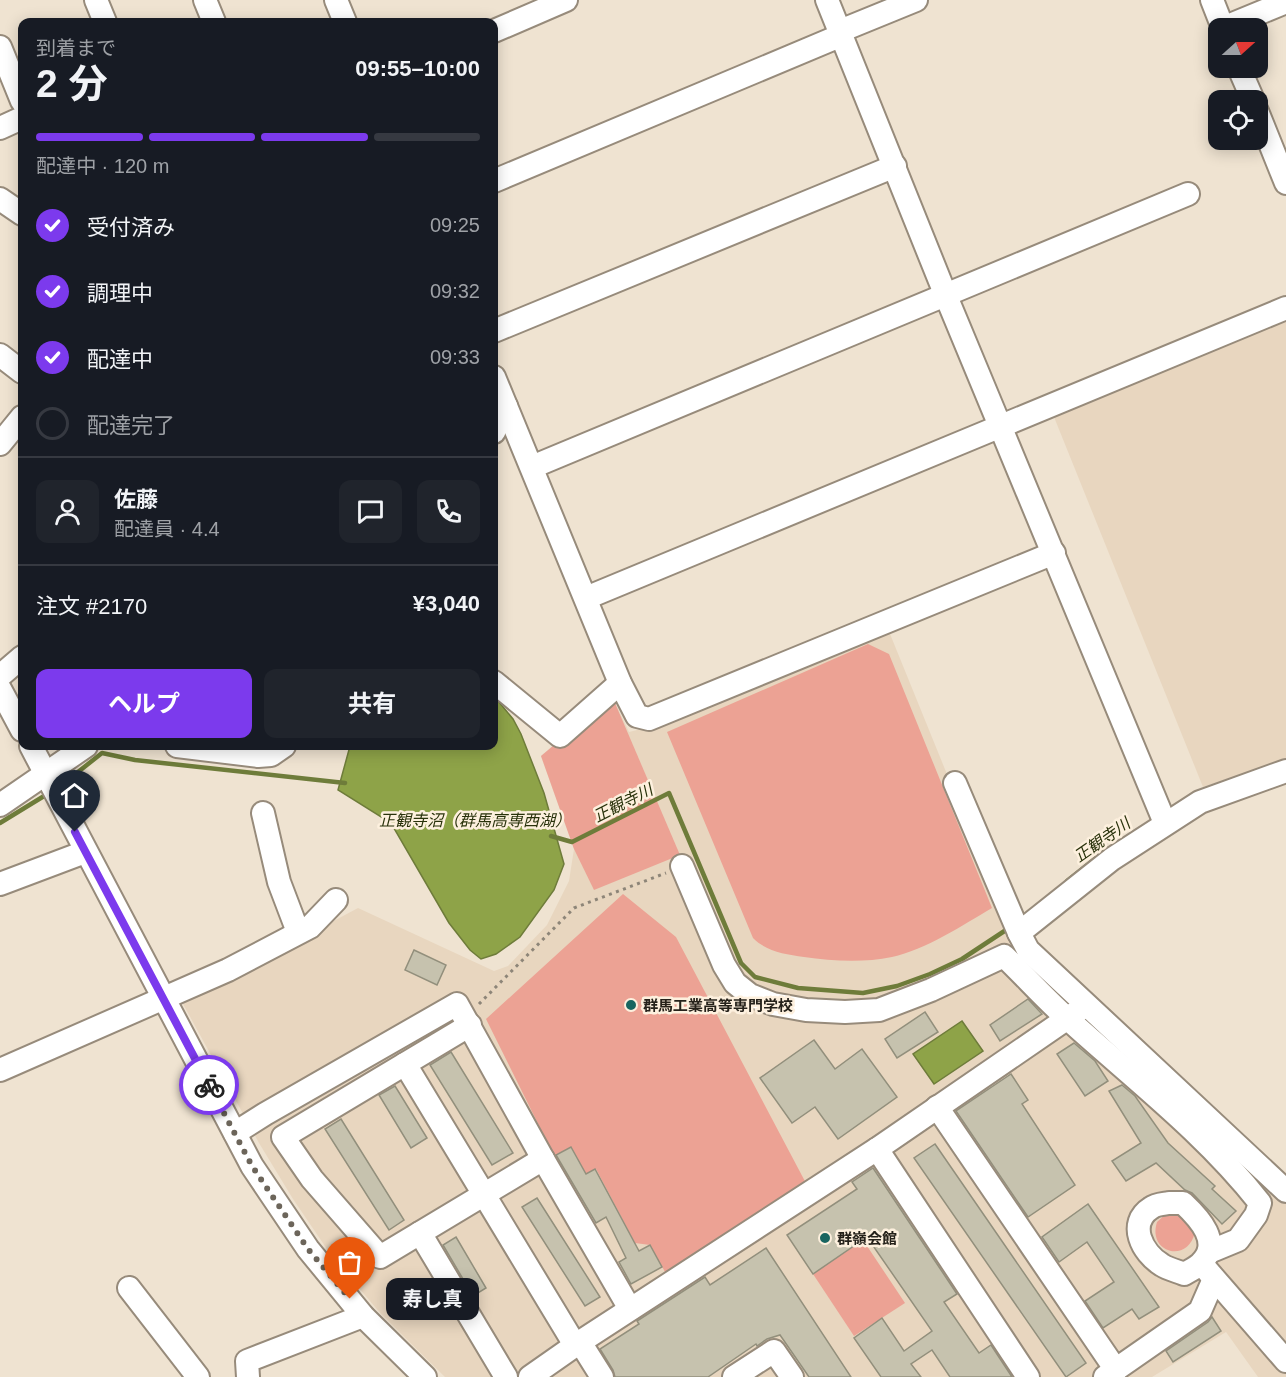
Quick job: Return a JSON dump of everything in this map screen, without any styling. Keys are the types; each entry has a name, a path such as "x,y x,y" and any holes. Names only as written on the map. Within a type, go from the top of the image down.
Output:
{"street":[{"path":"96,0 103,18"},
{"path":"205,0 212,18"},
{"path":"336,0 343,18"},
{"path":"498,29 566,0"},
{"path":"827,0 946,296 1165,823"},
{"path":"498,179 916,0"},
{"path":"1212,0 1219,18"},
{"path":"1247,18 1286,2"},
{"path":"0,47 18,91"},
{"path":"0,128 18,120"},
{"path":"1268,132 1281,157 1286,183"},
{"path":"498,329 895,166"},
{"path":"532,467 1188,194"},
{"path":"0,199 18,211"},
{"path":"586,598 1286,308"},
{"path":"0,355 18,369"},
{"path":"498,387 620,682 637,716 649,719 1054,553"},
{"path":"498,423 506,406"},
{"path":"0,444 18,422"},
{"path":"0,676 18,660"},
{"path":"498,685 560,736 620,682"},
{"path":"0,689 18,723"},
{"path":"33,750 252,1166 308,1249 363,1316 425,1377"},
{"path":"0,805 80,750"},
{"path":"209,750 258,756 271,755 278,750"},
{"path":"1019,933 1112,859 1165,823 1200,802 1286,771"},
{"path":"955,783 1028,950 1286,1191"},
{"path":"263,813 279,882 298,932"},
{"path":"0,884 85,852"},
{"path":"682,867 724,965 735,983 750,995 773,1004 806,1010 845,1012 879,1010 931,990 1004,956 1067,1019 1158,1096 1238,1175 1260,1203 1256,1215 1238,1240 1208,1265 1200,1311 1110,1373 937,1107"},
{"path":"0,1070 228,970 310,927 336,900"},
{"path":"235,1133 457,1004 630,1309"},
{"path":"530,1377 577,1343 877,1149 1087,1005"},
{"path":"467,1021 405,1065 283,1137 312,1179 380,1257 543,1159"},
{"path":"405,1065 483,1196 577,1343 602,1377"},
{"path":"877,1149 1028,1377"},
{"path":"420,1233 506,1377"},
{"path":"1208,1265 1286,1361"},
{"path":"129,1288 198,1377"},
{"path":"248,1377 247,1361 363,1316"},
{"path":"734,1377 774,1351 792,1377"}],"path":[{"path":"467,1021 574,908 682,867"}],"shaded area":[{"path":"1286,318 1286,759 1203,787 1052,412"},
{"name":"群馬工業高等専門学校","path":"888,629 1007,922 1286,1200 1286,1377 1258,1377 1226,1332 1152,1377 445,1377 381,1314 331,1255 259,1143 182,1002 358,908 494,971 508,966 547,925 569,881 574,849 541,756 612,696 629,732 649,727"},
{"path":"868,644 889,654 992,908 930,943 892,957 859,961 804,957 777,952 753,938 667,732"},
{"path":"612,696 680,855 594,890 574,849 541,756"},
{"path":"623,894 676,937 808,1187 669,1279 650,1245 635,1243 596,1169 586,1174 571,1147 554,1156 486,1019"},
{"path":"1180,1212 1195,1232 1191,1242 1185,1248 1170,1251 1158,1241 1155,1233 1157,1222 1167,1213"},
{"path":"863,1240 905,1303 854,1336 813,1274"}],"water":[{"name":"正観寺沼（群馬高専西湖）","path":"498,701 513,719 521,734 544,793 564,864 554,890 520,937 496,954 481,959 470,950 449,923 391,823 338,790 349,750 498,750"},
{"path":"962,1021 983,1051 934,1084 913,1054"}],"building":[{"path":"414,950 446,965 437,985 405,970"},
{"path":"1028,999 1042,1014 1000,1041 990,1025"},
{"path":"925,1012 938,1032 897,1058 885,1039"},
{"path":"814,1040 835,1069 862,1049 897,1097 838,1139 815,1107 792,1123 760,1078"},
{"path":"1074,1043 1095,1061 1108,1081 1085,1096 1057,1054"},
{"path":"451,1052 513,1153 492,1165 430,1065"},
{"path":"1011,1074 1028,1100 1022,1104 1075,1185 1028,1217 956,1111"},
{"path":"1122,1085 1135,1096 1168,1143 1215,1186 1212,1189 1236,1211 1222,1224 1192,1193 1185,1190 1156,1163 1126,1181 1112,1161 1141,1143 1109,1091"},
{"path":"395,1086 427,1138 411,1148 379,1095"},
{"path":"341,1119 404,1220 389,1230 325,1129"},
{"path":"935,1144 1086,1363 1066,1377 914,1158"},
{"path":"571,1147 586,1174 595,1169 639,1251 650,1245 662,1267 631,1284 619,1262 626,1258 606,1217 596,1223 556,1155"},
{"path":"873,1168 957,1294 944,1302 979,1353 991,1345 1012,1377 950,1377 932,1350 911,1364 921,1377 881,1377 854,1338 882,1318 904,1351 932,1331 867,1237 813,1274 787,1235 857,1189 852,1182"},
{"path":"537,1198 600,1297 585,1306 522,1207"},
{"path":"1088,1204 1159,1307 1139,1319 1132,1309 1103,1328 1085,1301 1114,1282 1087,1242 1059,1262 1042,1237"},
{"path":"456,1237 486,1288 473,1296 443,1245"},
{"path":"766,1248 851,1377 809,1377 780,1335 767,1339 757,1346 756,1344 708,1377 615,1377 600,1349 639,1324 637,1321 705,1277 710,1285"},
{"path":"1212,1317 1221,1331 1173,1362 1166,1351"}],"waterway":[{"name":"正観寺川","path":"59,787 102,753 135,760 345,783"},
{"name":"正観寺川","path":"0,823 49,793"},
{"name":"正観寺川","path":"551,836 572,842 669,793 741,963 755,977 798,988 863,993 897,986 962,959 1009,928"},
{"name":"正観寺川","path":"1067,881 1105,851"}],"way so far":[{"path":"209,1085 252,1166 308,1249 350,1299"}],"place":[{"name":"群馬工業高等専門学校","path":"631,1005"},
{"name":"群嶺会館","path":"825,1238"},
{"name":"寿し真","path":"350,1299"}],"route":[{"path":"75,832 209,1085"}]}
